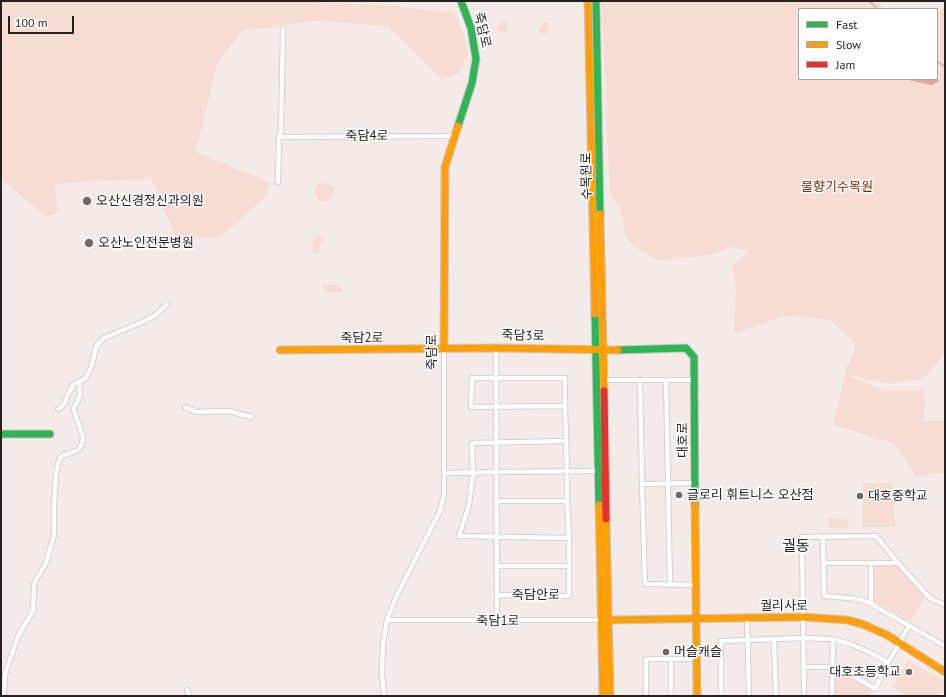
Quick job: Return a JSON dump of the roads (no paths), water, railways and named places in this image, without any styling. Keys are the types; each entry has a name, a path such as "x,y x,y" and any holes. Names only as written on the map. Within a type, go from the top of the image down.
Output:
{"street":[{"name":"죽담로","path":"384,696 382,675 383,644 387,620 397,595 440,511 444,494 445,167 472,83 476,59 471,28 461,1"},
{"name":"수목원로","path":"588,1 599,350"},
{"name":"수목원로","path":"596,1 599,350"},
{"path":"278,182 279,137 282,132 283,29"},
{"name":"죽담4로","path":"279,137 455,136"},
{"path":"58,409 64,405 74,384 85,379 92,365 96,347 104,338 147,320 157,314 167,304"},
{"name":"죽담3로","path":"444,349 496,348 599,350"},
{"name":"죽담안로","path":"496,348 497,621"},
{"name":"대호로","path":"599,350 686,348 694,357 697,696"},
{"name":"죽담2로","path":"280,350 444,349"},
{"path":"599,350 603,380 602,471"},
{"path":"599,350 605,620 610,696"},
{"name":"죽담안로","path":"497,595 569,596 569,538 567,501 566,406 565,378 472,378 471,407 566,406"},
{"path":"603,380 694,380"},
{"path":"640,380 645,584 695,585"},
{"path":"666,380 670,584"},
{"path":"4,696 5,674 18,636 33,611 34,585 46,563 54,535 54,503 59,460 62,456 78,450 82,444 83,437 74,411 80,394 79,382"},
{"path":"185,407 196,412 228,411 252,417"},
{"path":"1,434 50,434"},
{"path":"566,441 472,442 473,472 469,505 459,536 496,538 569,538"},
{"path":"445,473 602,471"},
{"path":"642,484 695,483"},
{"path":"496,501 567,501"},
{"path":"804,696 802,536 876,536 930,598 945,606"},
{"path":"823,536 824,596 849,598 871,604 945,646"},
{"path":"824,563 898,563"},
{"path":"871,563 871,604"},
{"path":"497,566 569,566"},
{"name":"궐리사로","path":"605,620 803,617 832,618 862,624 887,635 945,672"},
{"path":"747,618 749,696"},
{"name":"죽담1로","path":"387,620 605,620"},
{"path":"603,696 605,620"},
{"path":"804,667 831,667 847,672 875,689 909,626"},
{"path":"721,696 721,641 803,638 833,639 853,645 888,663"},
{"path":"774,639 776,696"},
{"path":"832,696 831,667 833,639"},
{"path":"646,696 646,659 697,659"},
{"path":"671,659 671,696"},
{"path":"187,690 189,696"}],"waterway":[{"path":"869,1 877,8"},
{"path":"938,62 945,67"}],"place":[{"name":"오산신경정신과의원","path":"87,201"},
{"name":"오산노인전문병원","path":"89,243"},
{"name":"글로리 휘트니스 오산점","path":"679,495"},
{"name":"대호중학교","path":"860,496"},
{"name":"머슬캐슬","path":"666,652"},
{"name":"대호초등학교","path":"909,672"}],"district":[{"name":"궐동","path":"796,547"}],"park label":[{"name":"물향기수목원","path":"837,187"}]}
